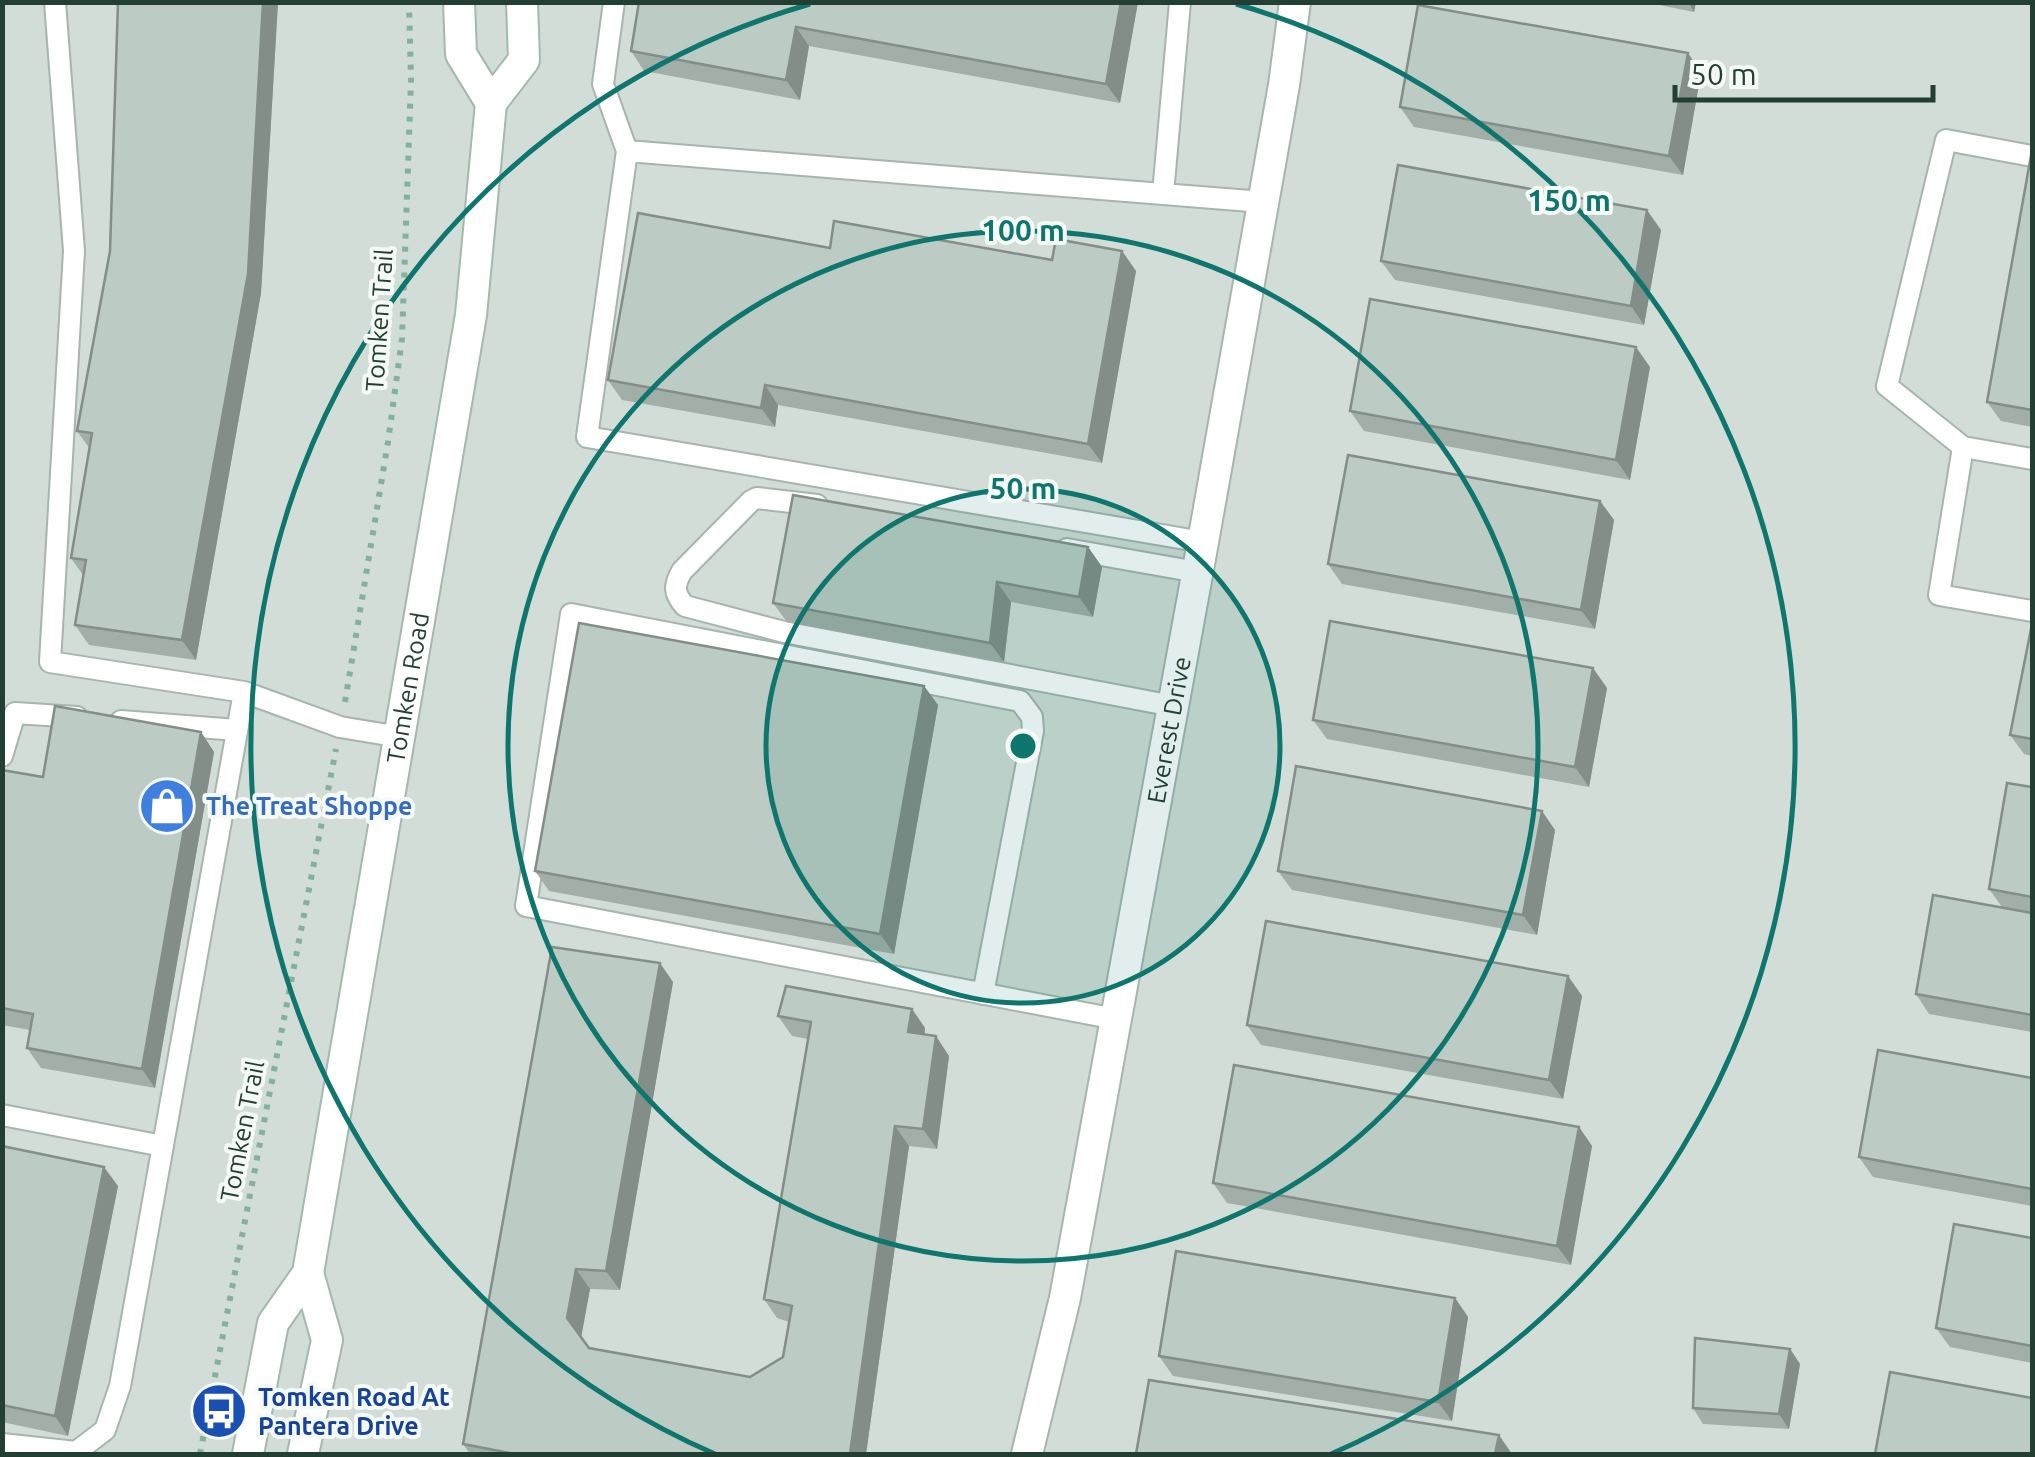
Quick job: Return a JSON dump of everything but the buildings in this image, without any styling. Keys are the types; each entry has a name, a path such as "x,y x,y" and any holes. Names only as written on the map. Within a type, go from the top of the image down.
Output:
{"main road":[{"path":"460,2 461,54 491,103 524,60 522,2"},
{"name":"Everest Drive","path":"1027,1454 1065,1298 1200,557 1295,2"},
{"name":"Tomken Road","path":"248,1454 272,1324 308,1273 471,315 491,103"},
{"name":"Tomken Road","path":"303,1454 327,1340 308,1273"}],"lane":[{"path":"56,2 74,251 50,662 244,692 340,727 400,737"},
{"path":"614,2 603,84 627,151 588,437 1200,557"},
{"path":"1163,194 1180,2"},
{"path":"2032,156 1946,140 1887,386 1963,447 2032,459"},
{"path":"627,151 1263,202"},
{"path":"1963,447 1940,595 2032,611"},
{"path":"828,507 757,498 682,571 675,584 676,597 685,606 784,632 1173,706"},
{"path":"1042,544 1200,557"},
{"path":"982,994 1033,730 1027,706 1020,701 571,614 526,906 982,994 1116,1019"},
{"path":"2,1444 76,1452 105,1430 120,1386 244,692"},
{"path":"2,756 15,712 237,730"},
{"path":"2,1115 163,1146"}],"path":[{"name":"Tomken Trail","path":"357,638 402,339 412,80 409,2"},
{"name":"Tomken Trail","path":"200,1454 323,816"}],"shaded area":[{"path":"3,3 2032,3 2032,1454 3,1454"}],"place":[{"name":"The Treat Shoppe","path":"167,806"},
{"name":"Tomken Road At Pantera Drive","path":"219,1411"}]}
